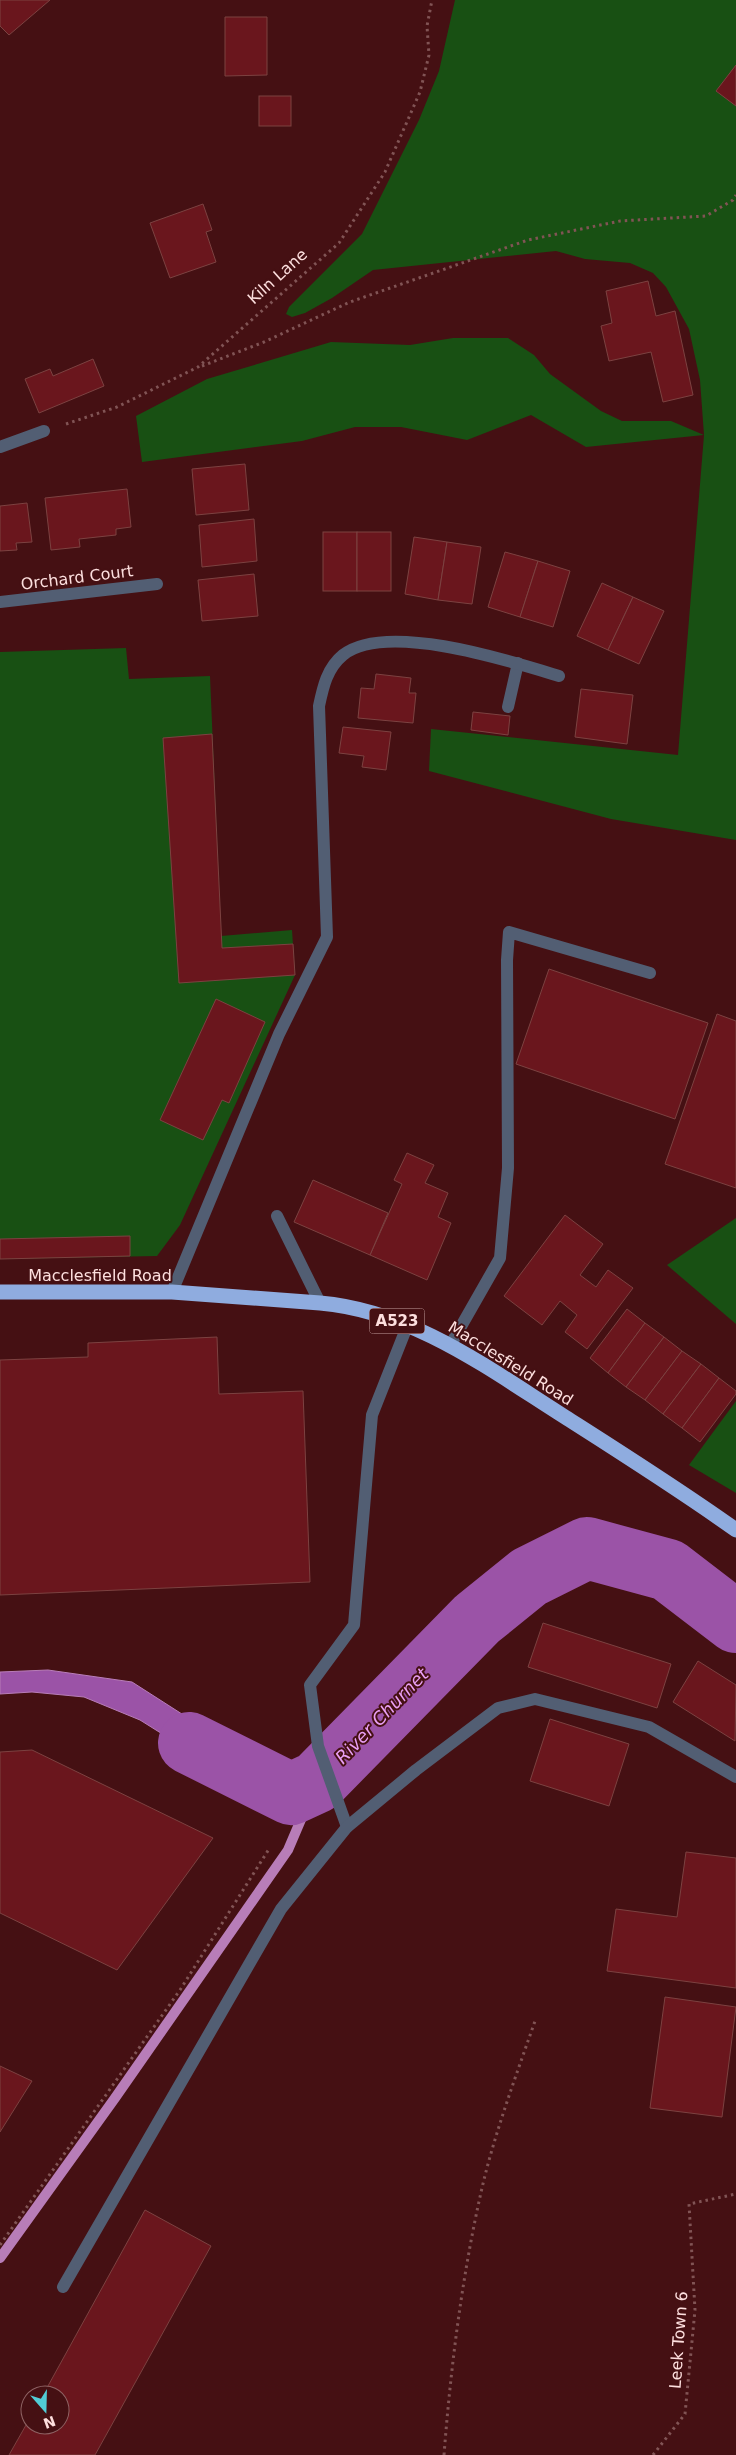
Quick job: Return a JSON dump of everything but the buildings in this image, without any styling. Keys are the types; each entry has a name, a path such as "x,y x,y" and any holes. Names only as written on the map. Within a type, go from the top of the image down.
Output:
{"highway":[{"name":"Macclesfield Road","path":"0,1292 172,1292 341,1304 408,1324 451,1344 685,1494 736,1530"}],"street":[{"path":"0,447 44,431"},
{"name":"Orchard Court","path":"0,602 157,584"},
{"path":"172,1292 279,1034 327,937 318,706 325,678 343,655 363,644 392,640 488,654 558,676"},
{"path":"508,707 518,664"},
{"path":"451,1344 500,1258 508,1168 506,960 509,932 650,973"},
{"path":"277,1216 320,1303"},
{"path":"347,1827 318,1746 310,1685 354,1625 372,1415 408,1324"},
{"path":"63,2287 281,1909 347,1827 416,1770 498,1708 535,1699 649,1727 736,1777"}],"path":[{"name":"Kiln Lane","path":"44,431 117,407 198,367 339,243 385,172 420,92 428,56 427,26 432,0"},
{"path":"198,367 264,342 350,302 528,240 620,221 706,216 733,200 736,195"},
{"path":"0,2246 180,1990 236,1905 268,1850"},
{"path":"444,2455 454,2349 465,2270 477,2214 504,2113 535,2021"},
{"name":"Leek Town 6","path":"653,2455 685,2414 695,2310 689,2204 736,2194"}],"green space":[{"path":"455,0 736,0 736,65 716,91 736,106 736,840 611,819 429,771 431,729 678,755 704,435 700,380 689,329 666,287 653,273 630,263 585,259 556,251 373,270 332,298 305,313 292,317 286,314 289,307 362,234 419,120 439,71"},
{"path":"453,338 508,338 534,355 550,374 601,411 622,421 671,421 704,435 586,447 531,415 467,440 401,427 355,427 302,441 142,462 136,416 207,379 331,342 410,345"},
{"path":"126,648 129,679 210,676 221,936 292,930 295,975 180,1225 157,1256 0,1259 0,652"},
{"path":"736,1218 736,1324 667,1265"},
{"path":"736,1401 736,1493 689,1465"}],"shaded area":[{"path":"48,1670 132,1682 263,1766 272,1798 239,1782 140,1720 84,1697 32,1692 0,1694 0,1672"}],"waterway":[{"name":"River Churnet","path":"189,1743 291,1794 317,1782 477,1619 529,1577 587,1548 668,1570 736,1622"},
{"path":"0,2258 115,2098 288,1850 317,1782"}]}
